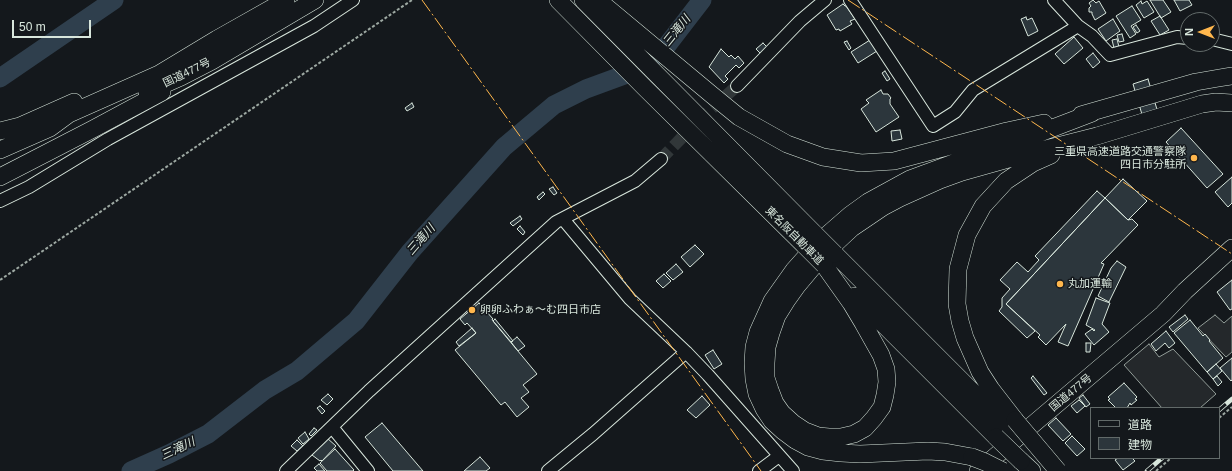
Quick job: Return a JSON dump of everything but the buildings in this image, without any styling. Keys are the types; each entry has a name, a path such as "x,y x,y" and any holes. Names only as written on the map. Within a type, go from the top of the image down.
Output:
{"highway":[{"name":"国道477号","path":"0,150 50,128 69,114 159,74 286,0"},
{"name":"国道477号","path":"50,128 71,126 181,77 316,0"},
{"name":"東名阪自動車道","path":"558,0 645,88 810,240"},
{"path":"594,3 671,61 739,117 787,144 823,157 866,163 894,161 1007,131 1092,113"},
{"name":"東名阪自動車道","path":"594,3 656,74 810,240 1006,428 1053,471"},
{"path":"0,131 20,126 217,39"},
{"path":"0,177 196,74 212,60"},
{"path":"1003,471 975,464 946,452 928,451 860,454 823,451 808,447 782,431 772,421 764,409 754,379 754,347 758,332 772,301 794,270 819,242 850,215 890,189 925,173 1012,144 1092,113 1196,82 1232,76"},
{"path":"830,260 851,303 864,323 881,355 886,369 887,382 882,407 874,418 865,428 854,434 841,437 818,436 805,431 782,413 775,403 766,378 766,363 767,346 771,333 777,316 787,300 823,254 852,228 883,207 920,188 962,172 1097,136 1202,104 1216,102 1232,103"},
{"path":"1058,471 1006,428 991,389 980,372 964,338 960,321 956,287 958,269 967,235 983,206 1006,181 1033,163 1097,136"},
{"name":"国道477号","path":"1163,314 1232,248"},
{"name":"国道477号","path":"975,464 1163,314 1190,296 1232,264"},
{"name":"東名阪自動車道","path":"1006,428 1026,466"}],"street":[{"path":"0,200 29,187 108,139 314,26 353,0"},
{"path":"737,86 800,21 826,0"},
{"path":"850,0 933,126 955,112 973,90 1078,26"},
{"path":"1054,0 1078,26 1092,36 1110,55 1176,37 1180,37"},
{"path":"1220,41 1232,44"},
{"path":"286,471 369,391 556,222 635,182 661,159"},
{"path":"563,218 630,299 686,352 793,471"},
{"path":"548,471 593,434 686,352"},
{"path":"332,427 368,471"},
{"path":"759,471 779,456"}],"path":[{"path":"0,280 412,0"},
{"path":"1220,417 1232,407"},
{"path":"1156,471 1170,459"}],"shaded area":[{"path":"1215,315 1224,323 1232,316 1232,352 1226,357 1198,328"},
{"path":"1149,344 1159,357 1173,349 1216,394 1201,407 1161,407 1124,365"}],"waterway":[{"path":"0,78 114,0"},
{"name":"三滝川","path":"131,471 208,434 265,390 297,371 356,321 410,252 504,147 554,105 586,89 635,71 665,48 702,0"}],"tunnel":[{"path":"661,159 701,118 737,86"}],"railway":[{"path":"1220,409 1232,399"},
{"path":"1147,471 1161,459"}],"power":[{"path":"422,0 761,471"},
{"path":"848,0 1232,254"}],"place":[{"name":"三重県高速道路交通警察隊 四日市分駐所","path":"1194,158"},
{"name":"丸加運輸","path":"1060,284"},
{"name":"卵卵ふわぁ～む四日市店","path":"472,310"}]}
